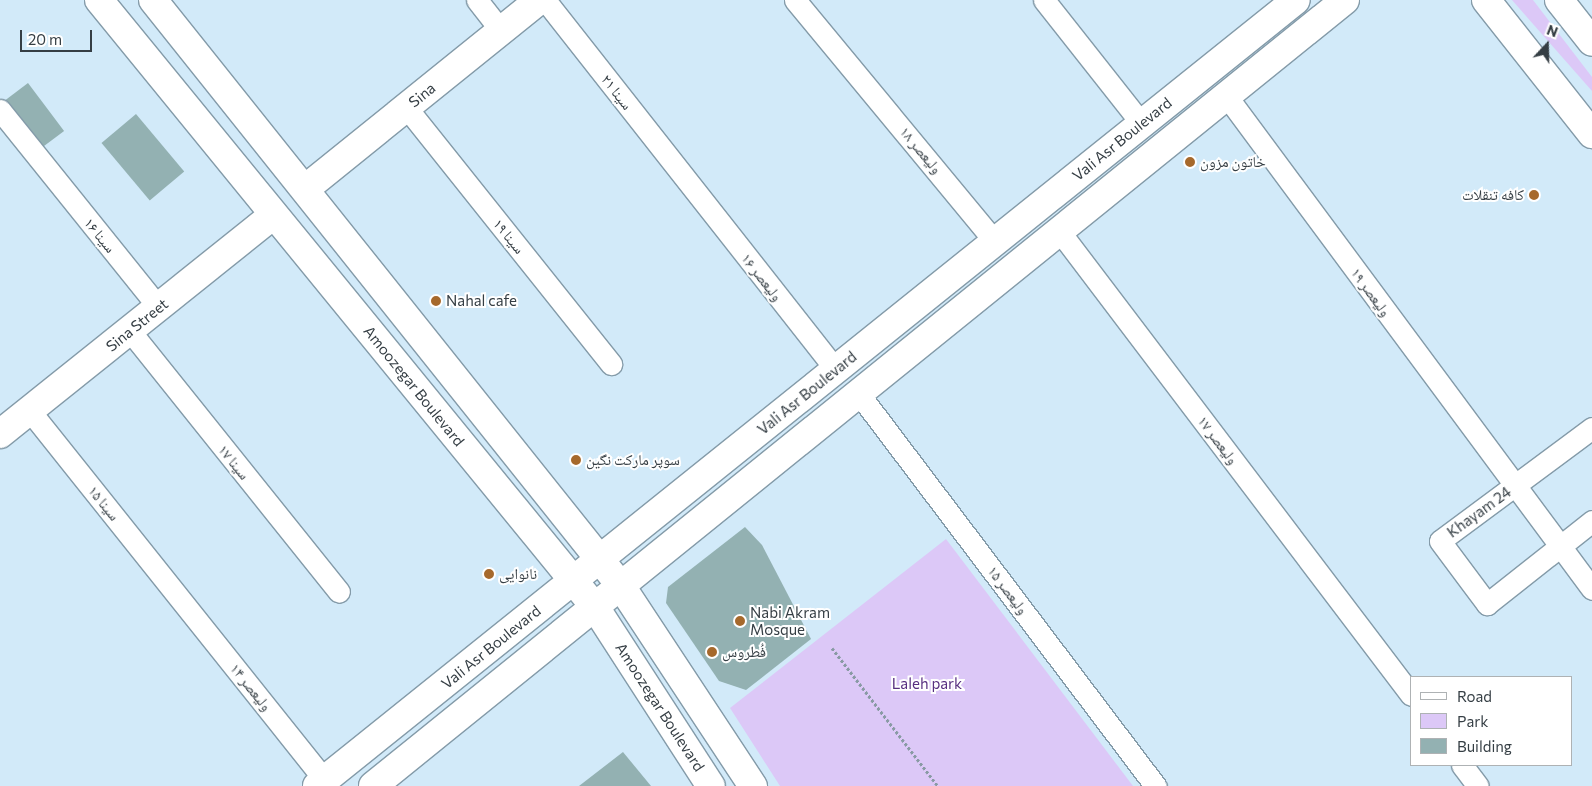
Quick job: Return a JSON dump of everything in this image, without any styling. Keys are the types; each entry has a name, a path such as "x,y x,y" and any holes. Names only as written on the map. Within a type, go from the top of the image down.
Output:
{"main road":[{"name":"Amoozegar Boulevard","path":"99,0 595,607 711,786"},
{"path":"154,0 621,586 753,786"},
{"name":"Sina","path":"305,189 539,0"},
{"name":"Vali Asr Boulevard","path":"321,783 1296,0"},
{"path":"373,786 1228,98 1345,0"},
{"path":"1486,0 1592,134"},
{"path":"1559,0 1592,42"},
{"name":"Sina Street","path":"0,434 273,215"},
{"path":"499,489 527,468"}],"street":[{"path":"477,0 501,30"},
{"name":"سینا ۲۱","path":"545,0 689,183"},
{"name":"ولیعصر ۱۸","path":"795,0 846,59 996,242"},
{"path":"1044,0 1142,124"},
{"name":"ولیعصر ۱۹","path":"1228,98 1592,589"},
{"name":"سینا ۱۹","path":"406,107 611,364"},
{"name":"سینا ۱۶","path":"0,110 159,308"},
{"name":"ولیعصر ۱۶","path":"689,183 836,370"},
{"name":"ولیعصر ۱۷","path":"1060,232 1410,694"},
{"name":"سینا ۱۷","path":"130,331 339,592"},
{"name":"ولیعصر ۱۵","path":"859,394 1156,786"},
{"name":"سینا ۱۵","path":"30,411 178,596"},
{"name":"Khayam 24","path":"1592,428 1440,541 1487,604 1559,545 1592,521"},
{"name":"ولیعصر ۱۴","path":"178,596 321,783"},
{"path":"1463,766 1478,786"}],"path":[{"path":"832,648 938,786"}],"green space":[{"path":"1512,0 1533,0 1592,77 1592,91"},
{"name":"Laleh park","path":"946,539 1133,786 780,786 730,708"}],"building":[{"path":"28,83 64,131 39,150 3,102"},
{"path":"136,114 184,171 150,200 102,143"},
{"name":"Nabi Akram Mosque","path":"745,527 762,545 811,639 746,690 719,681 666,603 668,587"},
{"path":"623,752 651,786 579,786"}],"place":[{"name":"خاتون مزون","path":"1190,162"},
{"name":"کافه تنقلات","path":"1534,195"},
{"name":"Nahal cafe","path":"436,301"},
{"name":"سوپر مارکت نگین","path":"576,460"},
{"name":"نانوایی","path":"489,574"},
{"name":"Nabi Akram Mosque","path":"740,621"},
{"name":"فُطروس","path":"712,652"}]}
